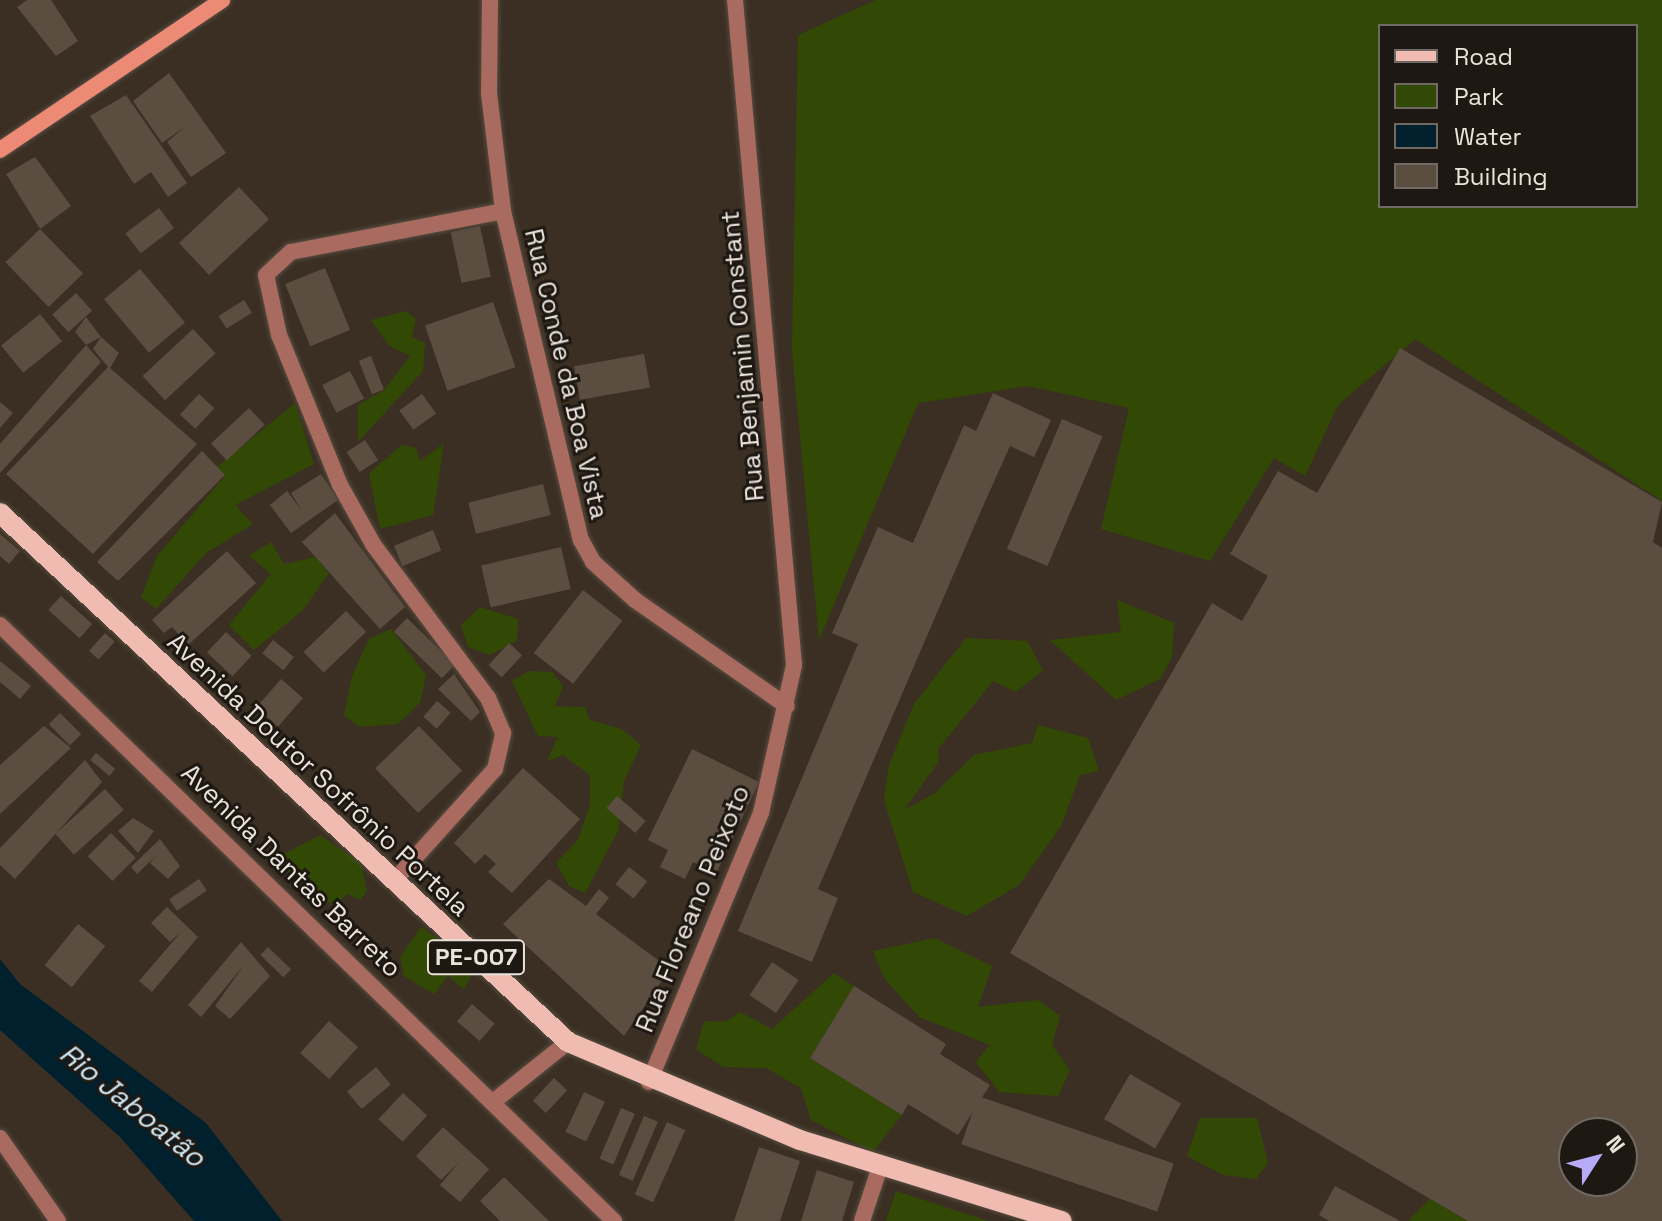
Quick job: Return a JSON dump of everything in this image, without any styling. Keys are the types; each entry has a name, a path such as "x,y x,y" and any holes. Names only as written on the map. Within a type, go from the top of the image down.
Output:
{"main road":[{"path":"0,150 222,0"},
{"name":"Avenida Doutor Sofrônio Portela","path":"0,513 568,1042 649,1082 880,1167 1062,1221"}],"street":[{"name":"Rua Conde da Boa Vista","path":"490,0 489,93 503,211 559,459 593,562 635,600 787,706"},
{"name":"Rua Benjamin Constant","path":"735,0 795,639 787,706"},
{"path":"394,881 495,769 503,733 488,698 373,544 340,485 279,335 266,275 291,252 503,211"},
{"name":"Avenida Dantas Barreto","path":"0,625 614,1221"},
{"name":"Rua Floreano Peixoto","path":"649,1082 761,813 787,706"},
{"path":"493,1102 568,1042"},
{"path":"0,1138 58,1221"},
{"path":"862,1221 880,1167"}],"green space":[{"path":"876,0 1662,0 1662,501 1415,339 1338,405 1305,476 1274,458 1210,561 1101,529 1129,408 1028,386 918,403 819,640 792,350 798,35"},
{"path":"406,311 416,319 412,337 425,343 423,371 358,442 358,405 384,390 410,356 389,346 371,320"},
{"path":"295,403 314,464 235,505 253,524 206,553 156,609 141,597 157,556 225,476 217,467"},
{"path":"444,443 433,515 380,529 369,473 402,445 416,448 420,461"},
{"path":"271,542 284,564 315,557 329,573 303,610 254,650 229,625 271,574 249,556"},
{"path":"1117,600 1174,623 1172,657 1160,679 1116,700 1050,640 1121,632"},
{"path":"480,607 518,619 517,640 490,655 468,647 461,625"},
{"path":"391,629 426,675 420,703 398,724 359,727 344,715 352,676 369,639"},
{"path":"966,638 1027,641 1043,670 1016,692 993,681 938,749 939,761 904,810 935,793 974,755 1032,743 1038,725 1088,738 1099,771 1080,775 1061,826 1019,885 967,916 913,892 884,800 889,765 914,704"},
{"path":"529,671 552,672 563,686 555,706 585,707 590,720 621,729 641,745 624,781 618,831 585,893 569,886 556,863 578,840 590,805 590,775 563,755 547,761 558,737 538,736 512,681"},
{"path":"320,835 361,863 367,891 360,900 347,894 335,905 304,895 278,857"},
{"path":"421,927 477,965 464,989 448,976 434,994 404,976 400,957"},
{"path":"935,938 992,966 978,1007 1038,1000 1060,1016 1052,1045 1070,1070 1058,1096 999,1092 976,1062 990,1045 919,1017 884,978 873,951"},
{"path":"834,973 854,986 810,1058 902,1115 873,1152 811,1120 801,1088 766,1068 723,1067 696,1049 704,1021 725,1022 740,1012 772,1029"},
{"path":"1200,1118 1257,1118 1268,1163 1256,1179 1223,1175 1187,1156"},
{"path":"896,1191 988,1221 886,1221"},
{"path":"1430,1199 1468,1221 1408,1221"}],"water":[{"name":"Rio Jaboatão","path":"0,959 20,984 206,1123 282,1221 194,1221 120,1137 0,1030"}],"building":[{"path":"27,0 51,0 78,41 56,56 17,7"},
{"path":"169,73 226,153 191,177 167,142 186,126 162,143 133,101"},
{"path":"126,95 187,183 168,197 151,172 134,184 90,116"},
{"path":"35,157 71,206 40,229 6,174"},
{"path":"239,187 269,219 209,275 179,243"},
{"path":"159,208 174,228 141,253 125,233"},
{"path":"480,226 491,277 461,283 451,232"},
{"path":"40,229 83,274 49,307 5,262"},
{"path":"325,268 350,330 310,346 285,284"},
{"path":"140,269 185,323 149,353 104,299"},
{"path":"76,293 92,311 68,332 52,314"},
{"path":"244,300 252,313 227,329 219,316"},
{"path":"493,302 515,367 447,391 425,325"},
{"path":"40,314 62,341 23,373 1,345"},
{"path":"86,317 101,337 86,345 75,332"},
{"path":"193,329 216,353 165,400 143,376"},
{"path":"101,337 119,353 110,368 197,444 93,554 6,474 108,367 93,349"},
{"path":"86,345 101,362 0,473 0,444"},
{"path":"1400,348 1662,502 1653,542 1662,548 1662,1221 1468,1221 1010,953 1212,603 1242,621 1268,576 1230,554 1278,471 1317,493"},
{"path":"644,354 650,387 580,400 574,366"},
{"path":"371,356 384,390 372,394 359,361"},
{"path":"350,371 364,399 336,413 322,385"},
{"path":"993,393 1051,420 1034,457 1010,446 980,513 818,889 838,898 812,962 738,931 858,644 832,633 878,527 913,543 964,425 976,431"},
{"path":"199,394 214,408 195,429 180,414"},
{"path":"422,394 436,413 413,430 399,410"},
{"path":"0,402 13,413 0,428"},
{"path":"249,408 265,425 227,460 211,443"},
{"path":"1062,419 1103,436 1047,566 1007,549"},
{"path":"365,440 378,460 360,472 347,452"},
{"path":"202,451 225,475 118,581 97,562"},
{"path":"321,474 338,500 291,533 270,505 287,491 302,511 291,493"},
{"path":"543,484 551,515 476,534 468,503"},
{"path":"335,513 405,607 380,629 302,542"},
{"path":"433,530 441,550 402,566 394,546"},
{"path":"0,534 20,551 9,564 0,556"},
{"path":"561,547 571,589 491,607 481,565"},
{"path":"227,551 256,583 188,645 172,627 164,633 152,620"},
{"path":"583,590 622,621 573,684 534,653"},
{"path":"61,596 92,624 79,638 48,610"},
{"path":"346,611 366,632 324,673 304,652"},
{"path":"407,618 455,665 442,678 394,632"},
{"path":"226,632 252,656 233,676 207,652"},
{"path":"105,633 115,642 99,660 89,651"},
{"path":"273,640 294,657 283,670 262,653"},
{"path":"509,643 522,655 502,677 489,665"},
{"path":"0,661 31,686 20,699 0,682"},
{"path":"454,674 480,712 471,721 438,689"},
{"path":"281,679 303,698 278,727 256,708"},
{"path":"437,701 451,713 437,729 423,717"},
{"path":"60,713 81,734 70,746 49,724"},
{"path":"44,726 71,748 0,814 0,765"},
{"path":"419,726 462,771 418,813 375,768"},
{"path":"692,749 759,782 716,874 693,862 685,879 660,867 668,850 648,840"},
{"path":"96,753 115,769 109,776 90,760"},
{"path":"85,760 102,782 15,879 0,865 0,848"},
{"path":"523,768 580,819 512,893 488,872 496,864 485,854 475,864 454,843"},
{"path":"105,789 124,810 74,855 55,834"},
{"path":"617,796 646,821 635,833 607,808"},
{"path":"133,818 154,831 138,853 118,831"},
{"path":"111,833 136,858 112,881 88,856"},
{"path":"160,839 180,866 168,879 150,863 157,855 137,874 131,867"},
{"path":"629,867 647,881 634,898 615,884"},
{"path":"199,879 207,891 177,911 169,899"},
{"path":"549,879 586,906 599,889 609,898 596,914 670,969 624,1036 503,924"},
{"path":"167,907 198,937 152,992 139,981 181,932 170,942 151,923"},
{"path":"78,924 105,946 72,987 45,965"},
{"path":"241,942 270,976 230,1019 215,1006 244,965 201,1017 188,1005"},
{"path":"268,947 291,969 283,977 260,955"},
{"path":"772,962 799,980 776,1013 750,995"},
{"path":"854,986 946,1044 940,1054 990,1085 958,1135 908,1104 902,1115 810,1058"},
{"path":"472,1004 495,1024 480,1041 457,1021"},
{"path":"329,1021 358,1047 329,1079 300,1053"},
{"path":"376,1067 391,1085 362,1109 347,1091"},
{"path":"1130,1074 1181,1104 1155,1149 1104,1119"},
{"path":"554,1078 567,1090 546,1113 533,1101"},
{"path":"584,1092 605,1102 586,1142 565,1132"},
{"path":"403,1093 427,1116 403,1142 378,1119"},
{"path":"978,1096 1174,1163 1157,1212 961,1144"},
{"path":"621,1108 635,1114 613,1164 600,1159"},
{"path":"644,1116 658,1122 633,1181 619,1175"},
{"path":"667,1122 685,1130 653,1202 635,1194"},
{"path":"443,1127 489,1169 460,1202 440,1185 459,1162 441,1180 416,1156"},
{"path":"759,1147 800,1161 780,1221 734,1221"},
{"path":"817,1170 854,1182 842,1221 801,1221"},
{"path":"504,1177 549,1221 500,1221 480,1201"},
{"path":"1335,1186 1400,1221 1329,1221 1319,1215"}]}
